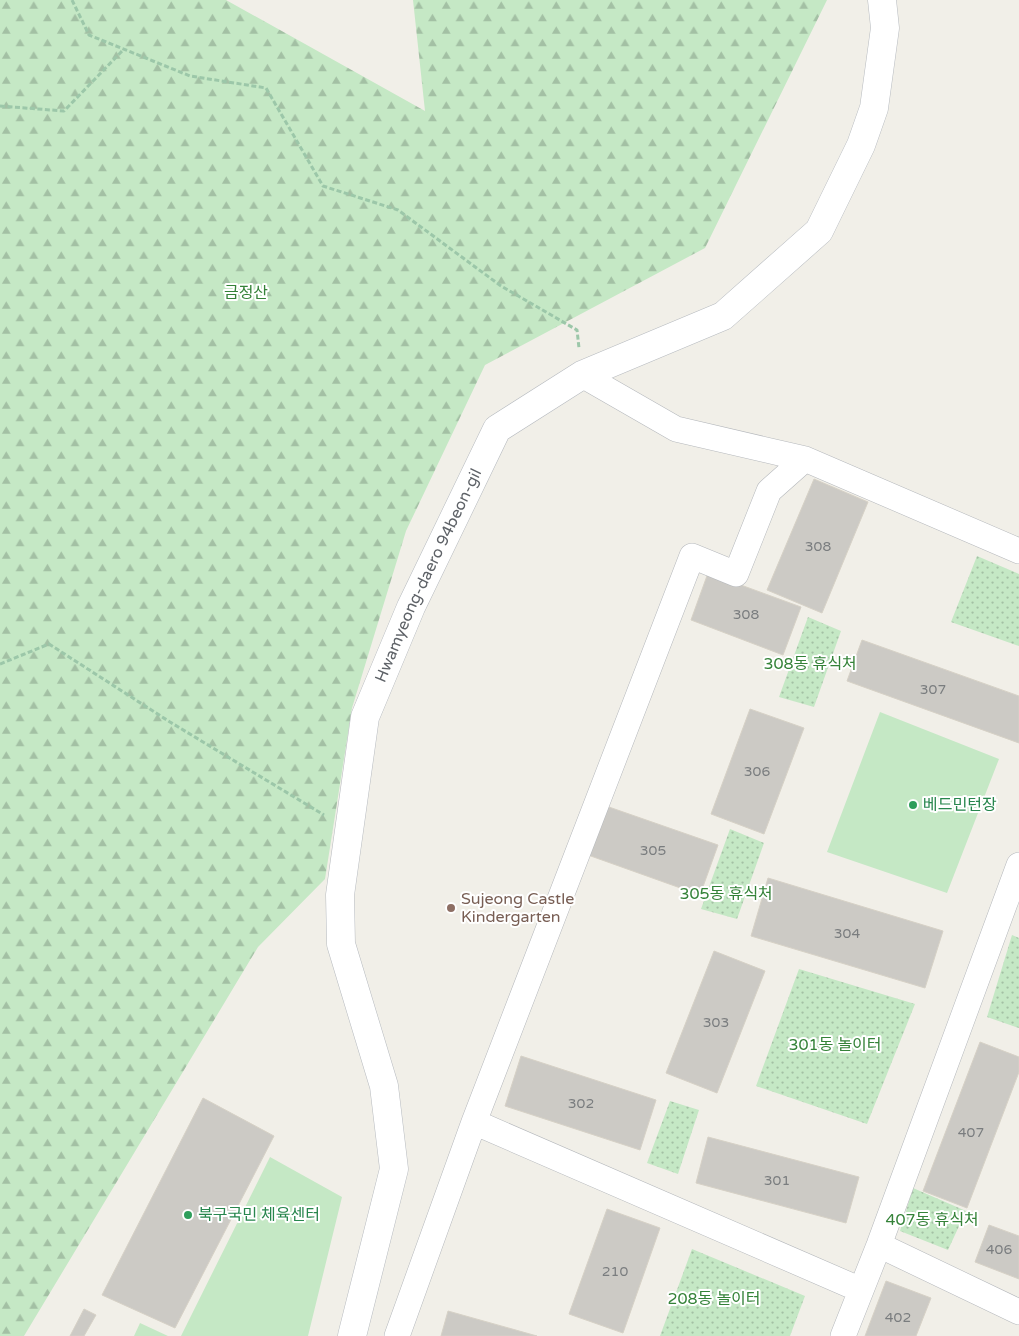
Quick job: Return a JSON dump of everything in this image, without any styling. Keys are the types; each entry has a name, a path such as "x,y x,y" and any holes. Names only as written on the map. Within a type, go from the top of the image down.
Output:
{"street":[{"name":"Hwamyeong-daero 94beon-gil","path":"352,1336 394,1169 384,1086 341,944 340,895 365,717 411,607 497,429 582,376 723,316 819,231 861,145 874,108 886,28 882,0"},
{"path":"582,376 676,428 805,459 1019,551"},
{"path":"397,1336 474,1122 692,556 736,574 769,491 805,459"},
{"path":"843,1336 879,1245 1019,865"},
{"path":"474,1122 861,1290"},
{"path":"879,1245 1019,1312"}],"path":[{"path":"72,0 89,35 190,76 266,88 323,186 398,210 501,286 577,330 582,376"},
{"path":"0,106 64,111 124,49"},
{"path":"0,664 49,644 170,722 349,830"}],"green space":[{"name":"금정산","path":"0,0 226,0 425,111 413,0 827,0 705,248 485,365 406,531 352,708 325,879 258,947 24,1336 0,1336"},
{"path":"977,556 1019,574 1019,646 951,622"},
{"name":"308동 휴식처","path":"808,617 841,631 814,707 779,697"},
{"name":"베드민턴장","path":"880,712 999,759 947,893 827,852"},
{"name":"305동 휴식처","path":"730,829 764,843 737,919 701,909"},
{"path":"1012,935 1019,938 1019,1028 987,1017"},
{"name":"301동 놀이터","path":"799,969 915,1004 867,1124 756,1086"},
{"path":"670,1101 699,1110 678,1174 647,1163"},
{"path":"270,1157 342,1197 308,1336 181,1336"},
{"name":"407동 휴식처","path":"913,1188 966,1211 948,1250 900,1231"},
{"name":"208동 놀이터","path":"692,1249 805,1296 790,1336 660,1336"},
{"path":"140,1323 168,1336 134,1336"}],"building":[{"path":"814,479 868,502 822,613 767,590"},
{"path":"708,573 801,607 783,655 691,620"},
{"path":"862,640 1019,696 1019,743 847,681"},
{"path":"750,709 804,728 764,834 711,814"},
{"path":"606,806 718,845 700,895 588,855"},
{"path":"768,878 943,931 925,988 751,936"},
{"path":"714,951 765,971 717,1093 666,1073"},
{"path":"980,1042 1019,1057 1019,1072 967,1208 923,1191"},
{"path":"521,1056 656,1100 640,1150 505,1106"},
{"name":"북구국민 체육센터","path":"203,1098 274,1136 175,1328 102,1295"},
{"path":"708,1137 859,1177 846,1223 696,1183"},
{"path":"607,1209 660,1228 623,1333 569,1314"},
{"path":"989,1225 1019,1236 1019,1279 975,1262"},
{"path":"886,1281 931,1298 916,1336 865,1336"},
{"path":"84,1309 96,1315 84,1336 70,1336"},
{"path":"448,1311 537,1336 441,1336"}],"place":[{"name":"베드민턴장","path":"913,805"},
{"name":"Sujeong Castle Kindergarten","path":"451,908"},
{"name":"북구국민 체육센터","path":"188,1215"}]}
